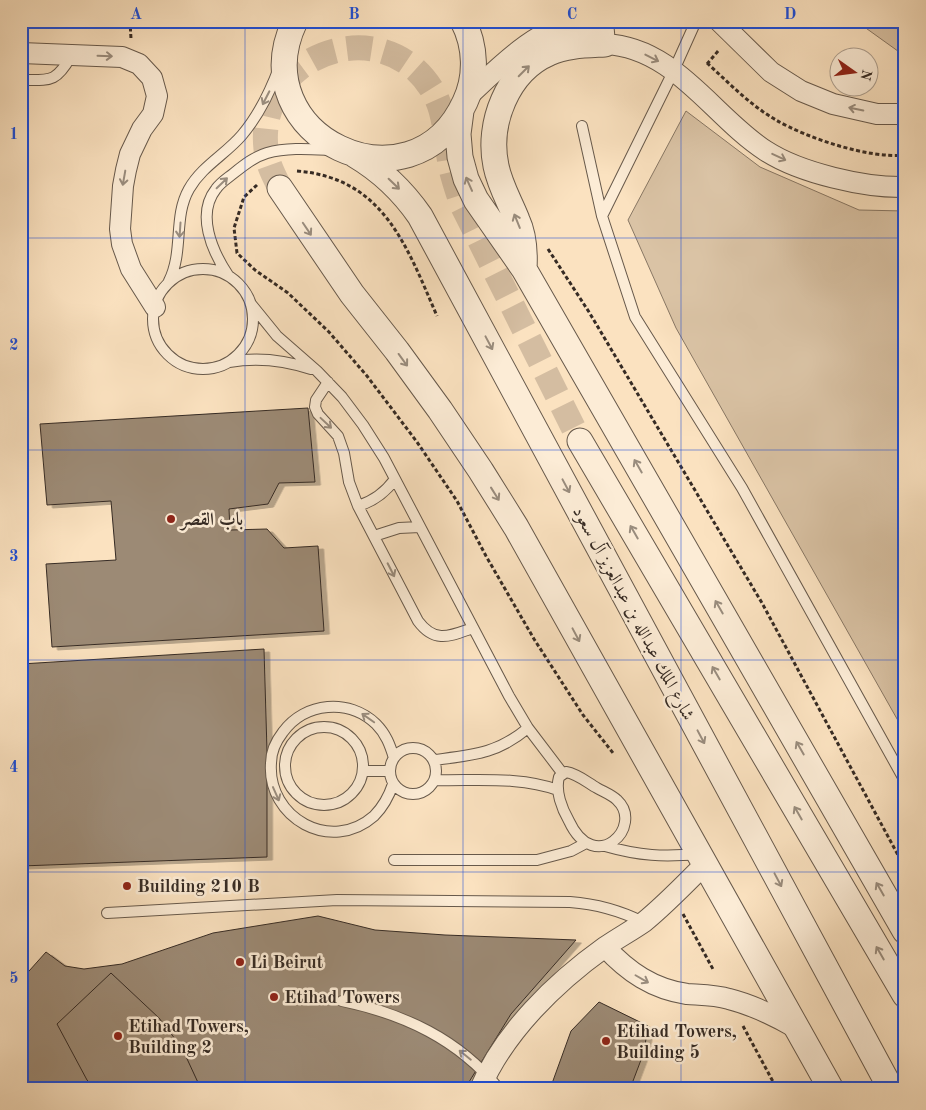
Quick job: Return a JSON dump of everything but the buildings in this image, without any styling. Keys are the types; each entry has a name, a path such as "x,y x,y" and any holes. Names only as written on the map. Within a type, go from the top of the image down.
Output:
{"street":[{"path":"463,21 472,46 474,62 472,79 464,103 458,134 460,157 466,179 476,200 524,269 905,931"},
{"path":"349,153 385,158 415,151 429,144 442,135 452,124 464,103 519,51 553,30 570,27 604,31 629,48 649,56 674,70 734,126 767,152 804,168 848,181 905,187"},
{"path":"725,28 771,72 801,91 833,104 877,114 905,114"},
{"path":"524,269 525,256 521,231 502,187 496,166 494,139 498,114 513,84 537,59 549,52 567,48 604,31"},
{"name":"شارع الملك عبدالله بن عبدالعزيز آل سعود","path":"290,32 285,71 288,88 298,112 314,132 328,143 374,167 392,181 407,197 420,216 891,1089"},
{"path":"21,53 122,57 139,64 152,78 157,96 154,114 142,129 130,154 123,186 120,229 122,244 131,269 155,307"},
{"path":"276,181 352,294 402,359 481,471 549,585 830,1089"},
{"path":"580,441 905,995"},
{"path":"483,1081 506,1042 536,1007 605,947 643,922 674,896 702,859"},
{"path":"605,947 618,962 633,974 650,983 686,994 728,998 775,1016 796,1028"}],"lane":[{"path":"602,216 696,21"},
{"path":"290,32 266,99 255,118 242,135 196,177 188,190 180,217 177,260 155,307 154,330 165,351 173,359 194,368 206,369 250,360 274,360 316,371"},
{"path":"21,80 45,81 52,79 64,69 71,56"},
{"path":"582,126 602,216 635,317 742,488 905,781"},
{"path":"228,276 213,249 208,229 210,198 219,186 245,163 268,153 306,148 349,153"},
{"path":"167,284 174,278 192,270 210,270 228,276 238,283 245,292 253,315 250,337 237,356 228,363"},
{"path":"250,304 277,336 328,382 363,425 395,479 509,696 528,728 562,774"},
{"path":"328,382 316,400 315,407 318,414 333,429 342,444 345,469 358,506 418,621 424,629 432,634 441,636 473,628"},
{"path":"358,506 378,497 388,489 395,479"},
{"path":"374,536 399,528 420,527"},
{"path":"393,784 382,807 363,824 346,830 327,831 303,824 284,808 272,786 270,767 274,748 286,727 306,712 331,706 356,710 377,724 390,745 394,758"},
{"path":"329,727 345,733 353,740 361,755 362,771 360,782 354,792 345,799 329,805 313,804 302,799 294,792 288,782 284,760 294,740 302,733 313,728 329,727"},
{"path":"434,760 489,751 510,742 528,728"},
{"path":"419,748 428,753 434,760 437,773 435,780 430,788 421,794 410,795 400,791 393,784 390,771 394,758 401,751 419,748"},
{"path":"362,771 390,771"},
{"path":"604,846 613,842 620,835 626,817 623,808 618,800 576,775 566,772 562,774 558,781 558,790 565,814 579,838 586,843 652,856 702,859"},
{"path":"435,780 516,781 538,784 558,790"},
{"path":"394,860 537,860 570,851 586,843"},
{"path":"107,913 337,900 570,902 607,907 626,913 643,922"},
{"path":"342,1001 405,1019 434,1034 462,1052 483,1081 499,1089"}],"path":[{"path":"130,21 132,42"},
{"path":"690,84 707,64 725,28"},
{"path":"707,64 742,95 776,120 818,140 858,152 905,155"},
{"path":"437,316 406,246 391,222 361,191 325,176 298,170 244,197 234,228 238,253 255,270 288,294 329,332 367,376 417,442 457,502 534,640 583,715 617,758"},
{"path":"544,243 589,312 762,602 905,868"},
{"path":"680,909 714,971"},
{"path":"742,1024 777,1089"}],"shaded area":[{"path":"856,21 905,21 905,54 902,54"},
{"path":"686,111 760,167 859,210 905,211 905,733 676,328 628,220"}],"tunnel":[{"path":"280,188 271,169 266,149 268,115 281,87 302,66 329,53 358,48 387,53 414,68 435,95 438,102 443,117 451,169 462,205 580,441"}],"place":[{"name":"باب القصر","path":"171,519"},
{"name":"Building 210 B","path":"127,886"},
{"name":"Li Beirut","path":"240,962"},
{"name":"Etihad Towers","path":"274,997"},
{"name":"Etihad Towers, Building 2","path":"118,1036"},
{"name":"Etihad Towers, Building 5","path":"606,1041"}]}
